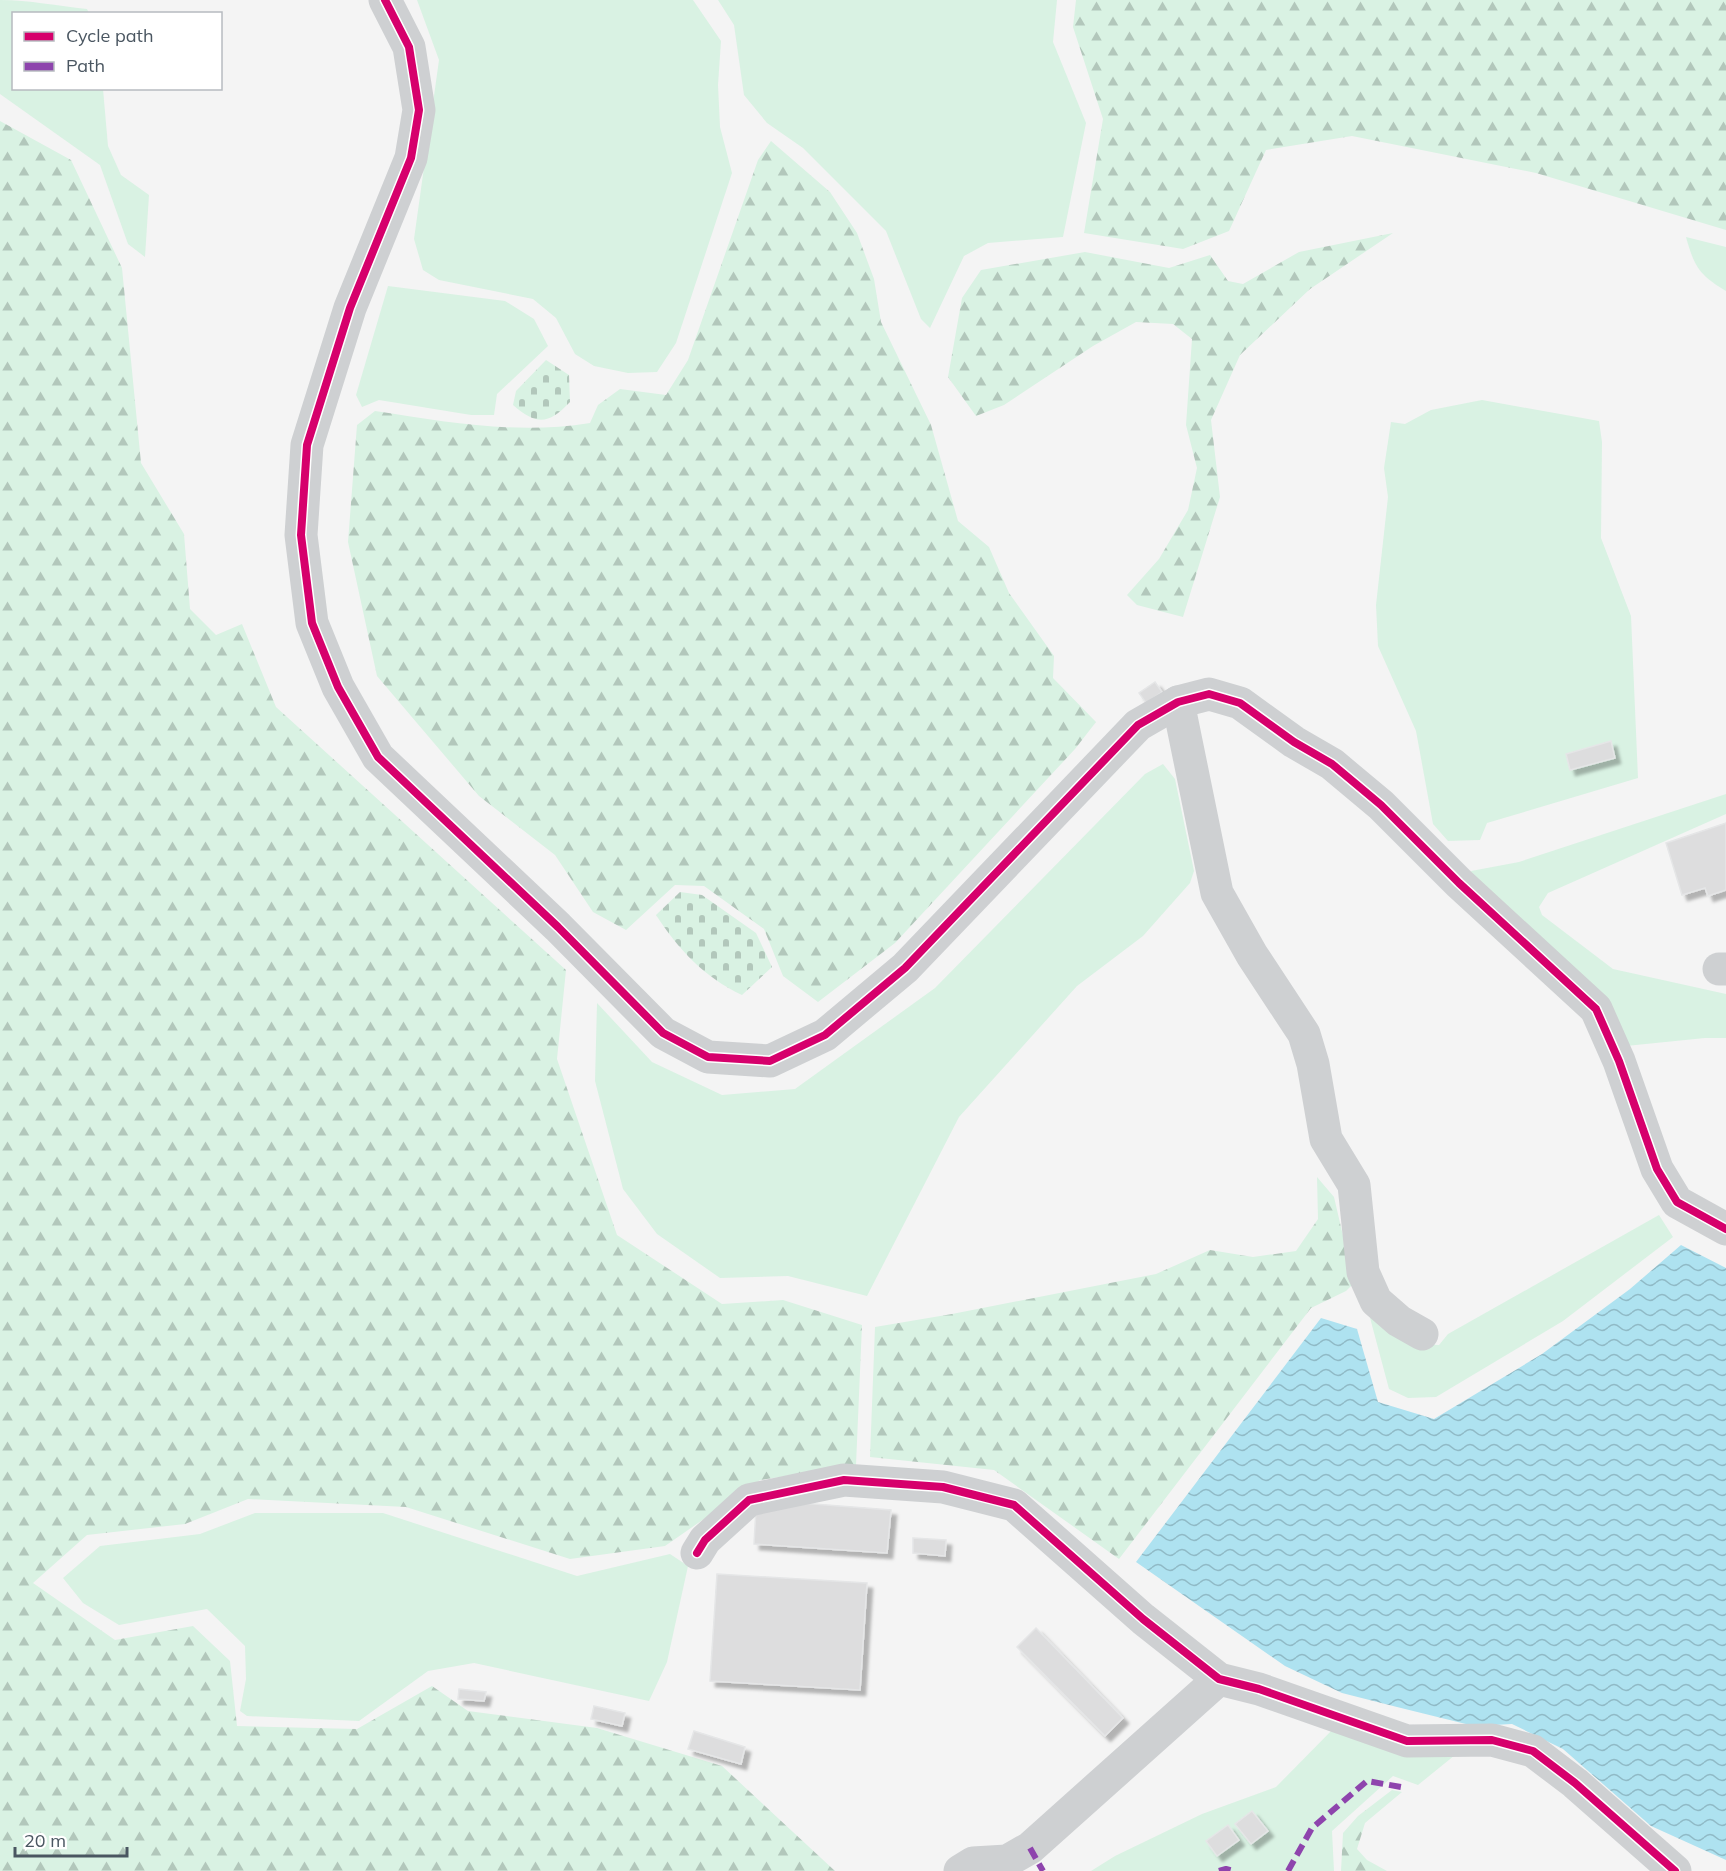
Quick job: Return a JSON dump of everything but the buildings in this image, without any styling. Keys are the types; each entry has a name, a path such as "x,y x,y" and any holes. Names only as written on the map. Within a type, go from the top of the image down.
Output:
{"street":[{"path":"385,0 410,47 419,110 411,158 350,308 307,445 301,535 312,623 338,687 378,757 558,927 663,1033 708,1058 770,1061 825,1035 905,968 1138,725 1178,702 1209,694 1240,703 1294,742 1332,765 1381,805 1459,883 1596,1009 1623,1072 1657,1169 1677,1202 1726,1229"},
{"path":"1178,702 1217,894 1252,955 1304,1034 1313,1064 1326,1139 1354,1185 1363,1272 1376,1301 1399,1320 1422,1334"},
{"path":"698,1553 705,1540 749,1500 844,1480 953,1490 1014,1505 1143,1619 1219,1679 1259,1689 1407,1741 1492,1740 1533,1751 1575,1783 1675,1871"},
{"path":"960,1871 973,1863 1007,1861 1030,1848 1219,1679"}],"green space":[{"path":"0,0 87,9 88,12 12,12 12,90 103,90 108,146 121,175 149,195 145,257 128,244 100,165 0,94"},
{"path":"417,0 693,0 721,41 718,85 720,127 732,173 676,343 657,372 628,373 594,366 575,354 556,318 533,299 439,280 423,270 414,239 439,60"},
{"path":"718,0 1057,0 1053,42 1086,123 1063,237 988,243 964,256 930,328 921,319 886,231 803,148 767,123 744,95 734,25"},
{"path":"1076,0 1726,0 1726,230 1536,173 1352,136 1266,150 1229,231 1183,249 1084,233 1103,119 1073,27"},
{"path":"0,121 71,160 122,268 141,463 184,534 190,609 216,635 242,624 276,707 566,970 557,1059 617,1235 722,1304 783,1300 862,1325 856,1465 760,1480 665,1546 570,1559 406,1507 248,1499 185,1524 87,1535 33,1583 115,1640 193,1626 230,1661 237,1726 357,1729 432,1686 468,1711 597,1728 722,1766 835,1871 0,1871"},
{"path":"771,141 830,192 857,233 874,279 881,322 931,425 958,521 989,547 1009,593 1054,656 1053,678 1096,722 1075,749 895,943 818,1002 783,976 764,929 704,886 675,885 626,930 593,912 555,855 479,796 377,676 348,542 357,425 375,411 482,426 536,428 590,423 598,405 620,389 666,395 688,360 758,160"},
{"path":"1393,233 1310,289 1240,355 1211,420 1220,497 1183,617 1137,605 1127,595 1159,559 1188,510 1197,468 1186,425 1192,339 1173,324 1136,322 1093,346 1004,405 976,416 948,377 962,298 981,270 1085,252 1169,268 1210,255 1228,281 1243,284 1299,252"},
{"path":"1686,237 1726,247 1726,291 1709,280 1699,269"},
{"path":"388,286 505,301 534,319 548,346 497,394 494,415 471,415 379,400 362,407 356,395"},
{"path":"546,360 569,375 570,402 556,415 543,420 521,412 513,405 516,391"},
{"path":"1482,400 1599,421 1602,442 1601,538 1631,616 1638,778 1487,823 1480,840 1448,841 1433,824 1416,731 1378,646 1376,605 1388,497 1384,468 1391,422 1405,424 1431,410"},
{"path":"1163,764 1175,779 1194,871 1190,883 1143,936 1077,986 959,1117 867,1296 788,1276 720,1278 657,1234 623,1189 595,1081 597,1003 652,1062 722,1095 795,1089 935,988 1145,774"},
{"path":"1726,794 1726,814 1548,893 1539,907 1542,915 1613,969 1726,994 1726,1038 1626,1046 1476,886 1471,871 1519,862"},
{"path":"680,892 702,895 756,933 772,967 742,995 716,980 693,961 656,915"},
{"path":"1317,1177 1334,1197 1354,1283 1346,1291 1311,1308 1119,1559 994,1470 870,1457 875,1327 1156,1274 1210,1250 1253,1257 1296,1251 1318,1219"},
{"path":"1659,1215 1673,1237 1563,1321 1436,1397 1408,1398 1389,1389 1369,1314 1412,1344 1439,1345 1448,1334"},
{"path":"255,1513 383,1513 577,1576 670,1554 688,1566 667,1662 649,1701 474,1663 428,1671 359,1721 247,1716 240,1711 246,1679 245,1646 207,1609 119,1625 83,1603 63,1578 100,1546 200,1534"},
{"path":"1338,1724 1460,1751 1418,1785 1393,1776 1332,1831 1334,1871 1091,1871 1115,1856 1202,1814 1276,1787"},
{"path":"1392,1790 1402,1792 1365,1823 1357,1849 1367,1860 1387,1871 1341,1871 1343,1833 1358,1816"}],"water":[{"path":"1681,1245 1726,1268 1726,1860 1651,1826 1563,1749 1512,1724 1474,1726 1342,1693 1285,1666 1136,1562 1321,1318 1357,1329 1378,1402 1434,1419 1542,1354 1630,1289"}],"marked path":[{"path":"1288,1871 1312,1828 1367,1781 1401,1787"},
{"path":"1030,1848 1043,1871"},
{"path":"1219,1871 1226,1869 1234,1871"}],"cycle path":[{"path":"385,0 409,47 419,110 411,158 350,308 307,445 301,535 312,623 338,687 378,757 558,927 663,1033 708,1057 770,1061 825,1035 905,968 1138,725 1178,702 1209,694 1240,703 1294,742 1332,764 1381,805 1459,883 1596,1009 1619,1061 1657,1169 1677,1202 1726,1229"},
{"path":"697,1553 705,1540 749,1500 844,1480 943,1487 1014,1505 1143,1619 1219,1679 1259,1689 1407,1741 1492,1740 1533,1751 1575,1783 1675,1871"}]}
